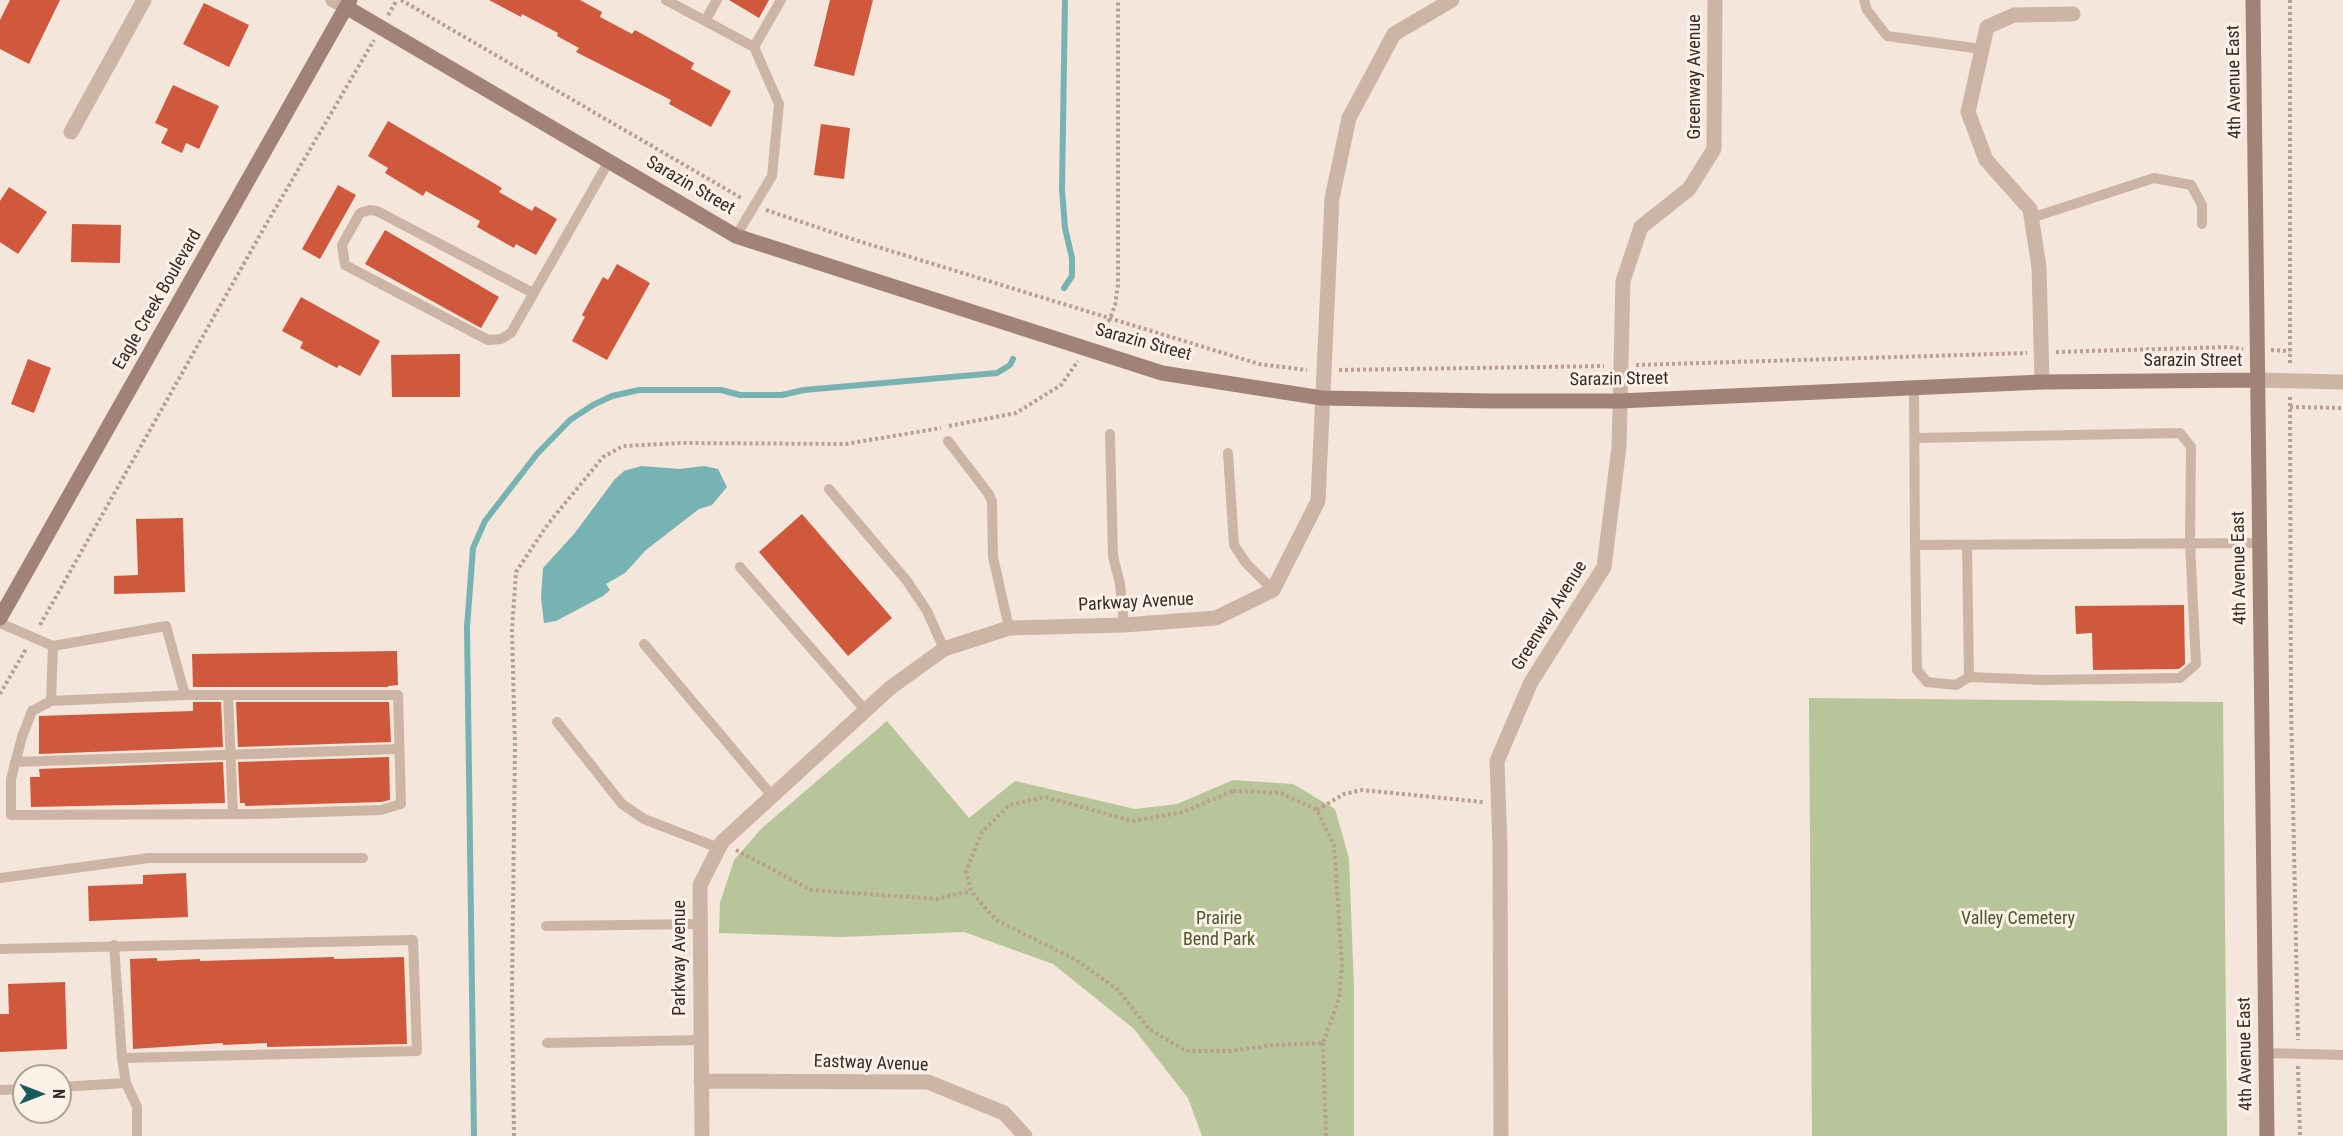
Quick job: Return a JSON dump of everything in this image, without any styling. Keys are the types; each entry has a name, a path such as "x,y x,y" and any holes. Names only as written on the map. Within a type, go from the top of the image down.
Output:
{"street":[{"path":"71,132 144,0"},
{"path":"1273,590 1318,501 1332,198 1349,118 1394,34 1452,0"},
{"name":"Greenway Avenue","path":"1501,1136 1497,761 1531,682 1604,567 1619,447 1623,281 1641,226 1689,189 1714,149 1715,0"},
{"name":"4th Avenue East","path":"2253,0 2267,1136"},
{"name":"Sarazin Street","path":"343,2 381,27 736,236 1162,373 1322,398 1492,401 1619,401 2042,381 2343,382"},
{"name":"Eagle Creek Boulevard","path":"0,618 343,2"},
{"path":"2042,381 2039,267 2030,209 1986,160 1968,112 1986,27 2013,15 2073,15"},
{"name":"Parkway Avenue","path":"702,1136 700,885 721,845 890,688 944,649 1009,628 1124,625 1216,618 1273,590"},
{"name":"Eastway Avenue","path":"701,1081 928,1082 1004,1113 1025,1136"}],"lane":[{"path":"666,0 754,47 779,104 772,176 736,236"},
{"path":"705,21 717,0"},
{"path":"754,47 781,0"},
{"path":"1864,0 1867,10 1887,36 1981,49"},
{"path":"533,293 377,211 370,210 360,213 342,245 345,265 488,340 501,339 511,333 609,161"},
{"path":"2031,218 2154,178 2191,185 2202,205 2202,224"},
{"path":"1914,387 1917,670 1927,682 1956,685 1969,677 2043,680 2180,678 2196,664 2190,543 2191,447 2180,433 1916,438"},
{"path":"1110,434 1113,556 1119,577 1124,625"},
{"path":"948,441 992,501 993,557 1009,628"},
{"path":"1228,453 1234,545 1246,563 1273,590"},
{"path":"829,489 907,581 927,611 944,649"},
{"path":"1915,545 2259,543"},
{"path":"1967,545 1969,677"},
{"path":"740,567 866,711"},
{"path":"0,623 53,645 166,626 186,695"},
{"path":"644,644 773,797"},
{"path":"51,701 53,645"},
{"path":"186,695 398,695 401,804 381,810 233,814 11,815 10,779 21,737 32,711 51,701 186,695"},
{"path":"228,695 233,814"},
{"path":"557,722 622,804 644,819 721,845"},
{"path":"15,762 399,749"},
{"path":"0,878 150,858 363,858"},
{"path":"546,926 700,924"},
{"path":"0,949 413,940 417,1052 122,1058"},
{"path":"114,945 122,1058 126,1083 137,1107 137,1136"},
{"path":"547,1043 700,1040"},
{"path":"2266,1053 2343,1054"},
{"path":"72,1086 126,1083"}],"path":[{"path":"0,694 258,238 397,0"},
{"path":"514,1136 512,991 515,747 512,630 516,572 548,524 603,457 623,446 682,443 846,444 1016,413 1061,385 1110,319 1118,285 1118,0"},
{"path":"2290,0 2291,693 2300,1136"},
{"path":"2290,407 2343,408"},
{"path":"1317,810 1344,794 1362,790 1499,803"},
{"path":"1323,1042 1273,1045 1231,1051 1186,1051 1149,1029 1117,989 1076,960 996,920 971,891 966,871 982,832 1009,805 1045,797 1132,821 1183,812 1233,791 1281,793 1317,810 1334,845 1342,965 1339,999 1323,1042 1326,1136"},
{"path":"721,845 811,890 936,899 971,891"}],"green space":[{"name":"Valley Cemetery","path":"1809,698 2223,702 2227,1136 1812,1136"},
{"name":"Prairie Bend Park","path":"887,721 969,818 1015,781 1135,809 1177,804 1233,780 1293,784 1335,809 1349,858 1354,988 1354,1136 1202,1136 1188,1098 1134,1029 1053,964 964,932 840,937 719,933 720,903 734,860 762,828"}],"water":[{"path":"641,466 680,469 704,466 718,469 727,487 712,505 699,509 646,550 625,573 606,584 610,590 603,596 556,621 544,623 541,598 543,568 574,534 615,479 624,471"}],"building":[{"path":"10,0 60,0 29,64 0,49 0,20"},
{"path":"489,0 580,0 602,12 600,17 632,34 635,30 694,63 691,69 731,91 711,127 669,104 671,100 576,52 579,48 557,36 558,33"},
{"path":"729,0 769,0 759,18"},
{"path":"830,0 873,0 854,76 814,66"},
{"path":"204,3 249,25 229,67 183,44"},
{"path":"173,85 219,106 199,149 186,143 182,153 161,143 168,129 155,123"},
{"path":"388,121 502,188 499,192 532,211 535,206 557,219 536,255 516,244 514,248 477,227 480,221 426,191 423,196 385,173 388,168 368,156"},
{"path":"821,124 850,128 844,179 814,175"},
{"path":"338,185 356,195 320,259 302,249"},
{"path":"9,187 47,212 18,254 0,242 0,201"},
{"path":"72,224 121,225 120,263 71,262"},
{"path":"385,230 499,297 481,328 365,264"},
{"path":"617,264 650,283 607,360 572,341 585,317 582,315 603,277 608,280"},
{"path":"301,297 380,341 360,376 339,365 337,368 300,348 303,342 282,331"},
{"path":"460,354 460,397 392,397 391,355"},
{"path":"28,359 51,368 34,413 11,404"},
{"path":"802,514 892,618 848,656 759,552"},
{"path":"183,518 185,592 114,594 114,576 138,575 136,519"},
{"path":"2184,605 2185,664 2179,669 2093,670 2092,633 2076,634 2075,606"},
{"path":"397,651 398,685 388,687 193,687 192,654"},
{"path":"193,702 221,702 223,747 39,754 39,716 193,711"},
{"path":"236,702 389,702 391,742 238,747"},
{"path":"389,757 390,800 245,806 245,803 240,803 238,762"},
{"path":"223,762 225,803 31,807 30,777 40,777 39,769"},
{"path":"186,873 188,917 89,921 88,886 143,884 143,875"},
{"path":"334,957 334,959 404,957 407,1044 267,1047 267,1043 223,1045 223,1043 133,1049 130,959 157,958 157,961 200,959 200,961"},
{"path":"65,982 67,1049 0,1052 0,1014 9,1014 8,984"}],"waterway":[{"path":"1064,288 1072,276 1072,258 1065,228 1062,189 1065,0"},
{"path":"474,1136 467,627 473,548 485,521 537,454 570,420 612,396 639,390 721,390 740,395 782,395 804,390 997,373 1010,365 1013,359"}]}
